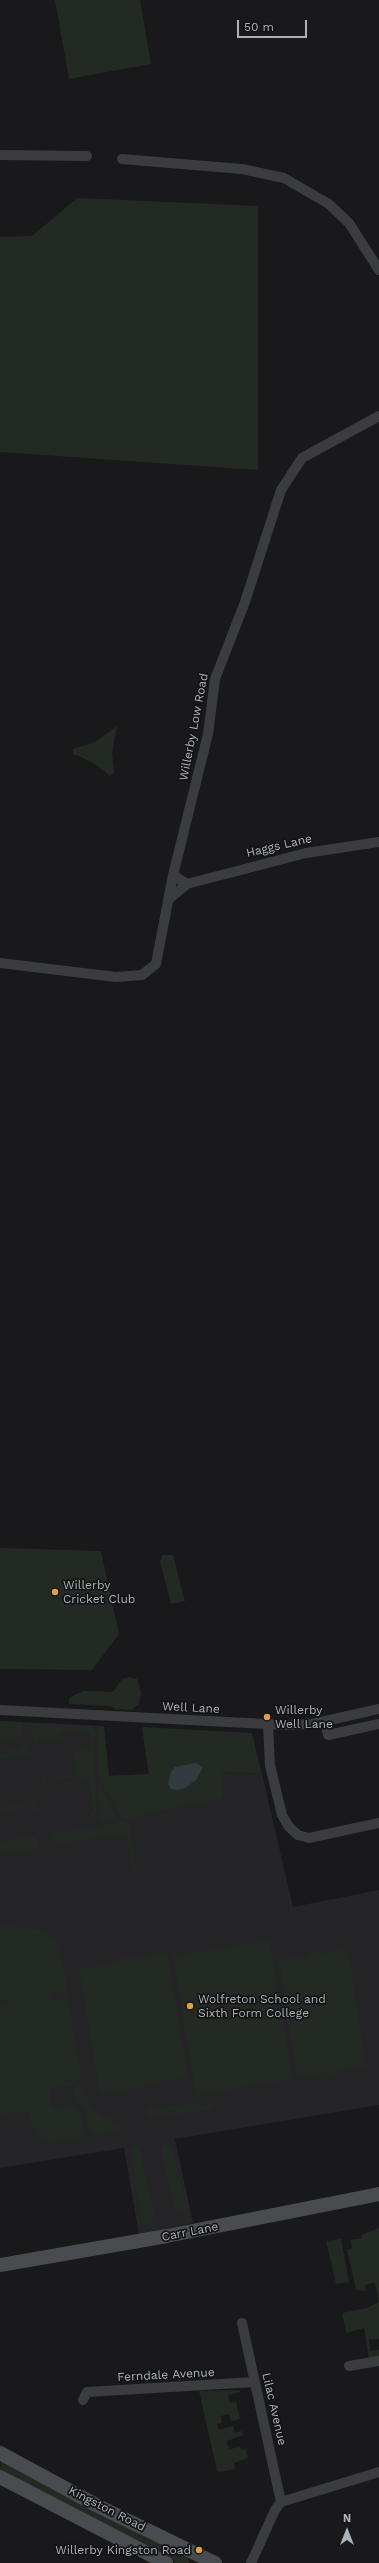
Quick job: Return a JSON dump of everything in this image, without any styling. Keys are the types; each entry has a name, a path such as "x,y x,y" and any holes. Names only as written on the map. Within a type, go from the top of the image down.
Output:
{"main road":[{"name":"Carr Lane","path":"0,2265 160,2238 379,2194"},
{"name":"Kingston Road","path":"0,2453 98,2506 215,2563"},
{"name":"Kingston Road","path":"0,2477 166,2563"}],"street":[{"path":"0,155 87,156"},
{"path":"122,159 242,168 284,178 329,204 349,223 379,270"},
{"name":"Willerby Low Road","path":"0,963 116,977 142,975 156,964 173,876 208,734 215,678 244,602 281,490 302,458 379,416"},
{"name":"Haggs Lane","path":"168,900 187,884 306,853 379,842"},
{"path":"173,876 187,884"},
{"name":"Well Lane","path":"0,1710 268,1725 325,1722 379,1709"},
{"path":"325,1722 324,1736 379,1724"},
{"path":"268,1725 270,1765 282,1815 289,1827 298,1835 309,1838 379,1824"},
{"name":"Lilac Avenue","path":"242,2323 282,2502"},
{"path":"349,2366 379,2361"},
{"name":"Ferndale Avenue","path":"84,2400 87,2392 254,2382"},
{"path":"251,2563 275,2510 282,2502 379,2472"}],"shaded area":[{"path":"55,0 140,0 151,64 69,79"},
{"path":"77,198 258,206 258,470 0,452 0,237 32,236"},
{"path":"117,726 112,753 114,773 110,776 95,764 79,756 73,755 73,749 95,742"},
{"name":"Willerby Cricket Club","path":"0,1548 101,1551 119,1634 92,1670 0,1669"},
{"path":"162,1555 173,1555 185,1601 171,1604 160,1562"},
{"path":"130,1677 137,1679 141,1693 139,1704 131,1710 116,1709 110,1706 69,1704 69,1699 84,1691 113,1692 122,1679"},
{"name":"Wolfreton School and Sixth Form College","path":"0,1721 104,1726 109,1776 149,1774 142,1727 222,1772 262,1774 293,1907 379,1890 379,2105 175,2139 193,2223 139,2235 124,2148 0,2168"},
{"path":"0,1721 22,1722 22,1737 0,1743"},
{"path":"33,1723 94,1726 96,1813 91,1820 89,1812 94,1811 90,1782 81,1783 80,1777 77,1777 44,1782 44,1789 41,1774 43,1773 44,1779 77,1774 73,1753 80,1752 79,1748 91,1748 91,1733 63,1732 60,1733 61,1738 36,1742 39,1765 32,1731"},
{"path":"97,1726 104,1726 109,1776 149,1774 142,1727 252,1733 262,1774 222,1772 222,1798 137,1816 130,1821 122,1818 98,1776"},
{"path":"28,1741 30,1760 28,1754 0,1759 0,1752 18,1749"},
{"path":"196,1763 203,1767 197,1779 185,1788 177,1790 171,1789 168,1784 171,1772 175,1767"},
{"path":"98,1782 119,1819 100,1822"},
{"path":"31,1796 35,1798 37,1809 33,1813 32,1806 0,1812 0,1808 32,1802"},
{"path":"122,1822 129,1824 136,1869 132,1870 126,1834 54,1844 52,1834"},
{"path":"36,1836 38,1848 0,1854 0,1842"},
{"path":"0,1924 40,1930 58,1940 68,1994 60,1995 59,1991 51,1992 52,1998 53,2000 68,1998 81,2077 78,2080 66,2082 76,2082 73,2085 49,2089 52,2108 75,2104 81,2111 85,2134 82,2138 53,2143 43,2141 34,2133 28,2112 13,2114 9,2109 9,2117 0,2118 0,2003 9,2002 8,1999 0,2001"},
{"path":"269,1940 293,2079 196,2095 173,1956"},
{"path":"348,1949 366,2066 337,2071 337,2075 329,2076 328,2072 297,2077 279,1960 310,1955 309,1951 317,1950 318,1954"},
{"path":"167,1952 188,2077 150,2084 150,2086 100,2094 79,1969 117,1962 117,1959"},
{"path":"82,2083 84,2095 91,2106 103,2116 121,2125 122,2131 94,2136 90,2133 86,2113 75,2098 73,2090"},
{"path":"212,2102 213,2109 148,2118 146,2108"},
{"path":"133,2144 140,2150 154,2214 151,2221 143,2228 130,2151"},
{"path":"165,2144 173,2147 187,2212 182,2214 176,2212 161,2149"},
{"path":"379,2228 379,2302 375,2283 365,2285 366,2291 356,2290 347,2250 352,2248 351,2240 362,2238 361,2235"},
{"path":"341,2239 349,2282 336,2284 326,2241"},
{"path":"379,2302 379,2339 369,2340 370,2351 379,2350 379,2357 369,2359 364,2328 346,2333 342,2313 367,2308"},
{"path":"240,2390 240,2392 228,2395 230,2403 236,2402 240,2419 231,2421 229,2414 221,2416 222,2423 217,2424 219,2430 233,2426 235,2433 242,2431 243,2435 227,2441 228,2446 230,2449 240,2447 241,2450 246,2449 248,2458 234,2463 235,2469 220,2472 217,2471 199,2391"},
{"path":"1,2461 188,2557 189,2563 176,2563 0,2471"}],"place":[{"name":"Willerby Cricket Club","path":"55,1592"},
{"name":"Willerby Well Lane","path":"267,1717"},
{"name":"Wolfreton School and Sixth Form College","path":"190,2006"},
{"name":"Willerby Kingston Road","path":"199,2550"}]}
